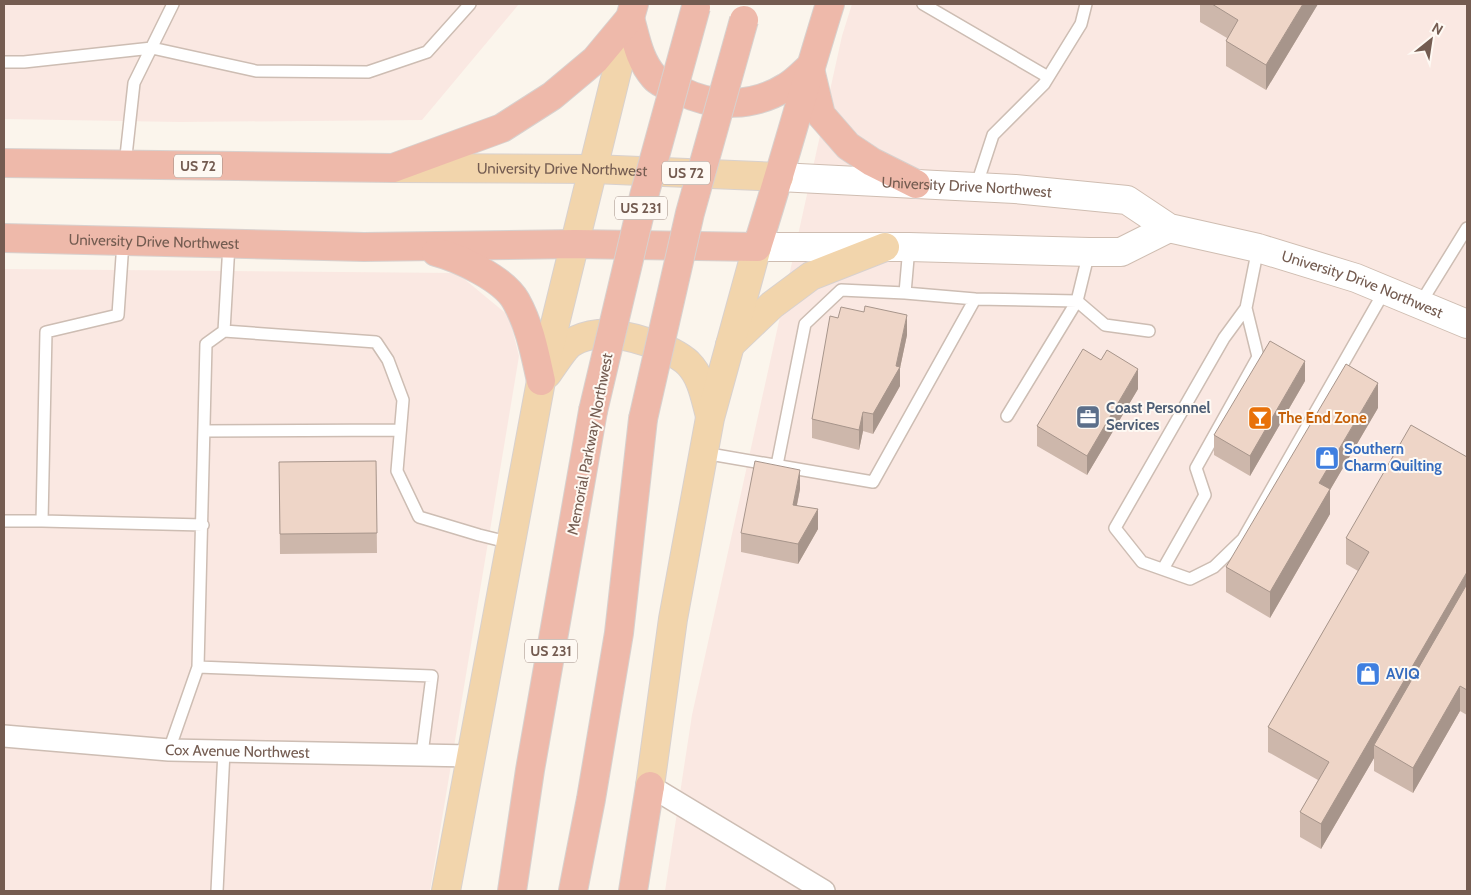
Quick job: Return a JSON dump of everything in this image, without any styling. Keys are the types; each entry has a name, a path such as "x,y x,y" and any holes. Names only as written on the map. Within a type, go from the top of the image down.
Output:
{"highway":[{"path":"757,247 830,4"},
{"name":"Memorial Parkway Northwest","path":"512,891 530,770 593,412 644,196 697,5"},
{"path":"632,11 641,60 655,79 684,93 709,101 735,104 778,92 810,68"},
{"name":"US 72","path":"393,168 502,128 552,96 595,60 632,11"},
{"name":"US 231","path":"573,891 592,799 619,633 643,419 690,213 746,12"},
{"path":"810,68 821,115 848,146 872,162 916,184"},
{"name":"University Drive Northwest","path":"4,163 393,168"},
{"name":"University Drive Northwest","path":"4,238 229,244 412,246 575,244 757,247"},
{"path":"412,246 448,255 475,268 498,282 515,299 528,328 541,381"},
{"path":"633,891 650,786"}],"main road":[{"path":"446,891 541,381 632,11"},
{"name":"University Drive Northwest","path":"393,168 593,168 1015,189 1127,200 1169,228 1258,248 1356,278 1467,324"},
{"name":"University Drive Northwest","path":"757,247 897,247 1121,252 1169,228"},
{"path":"650,786 673,619 710,418 757,247"},
{"path":"729,346 772,305 811,276 897,247"},
{"path":"541,381 572,342 599,334 648,342 675,355 688,364 700,381 710,418"}],"street":[{"name":"Cox Avenue Northwest","path":"4,736 169,750 471,756"},
{"path":"650,786 824,891"}],"lane":[{"path":"125,165 134,83 173,4"},
{"path":"4,62 24,62 152,48 256,70 368,72 427,52 470,4"},
{"path":"922,4 1048,77"},
{"path":"976,187 993,136 1044,84 1081,24 1086,4"},
{"path":"1420,304 1467,228"},
{"path":"42,521 46,332 118,315 123,242"},
{"path":"224,331 229,244"},
{"path":"897,247 905,293"},
{"path":"1258,248 1246,308 1224,338 1115,528 1142,562 1190,579 1214,567 1243,539 1385,290"},
{"path":"1007,416 1077,301 1089,252"},
{"path":"777,465 805,324 841,290 975,299 1077,301 1105,325 1149,332"},
{"path":"704,453 873,482 975,299"},
{"path":"1163,570 1204,495 1196,468 1258,357 1246,308"},
{"path":"169,750 198,667 206,344 224,331 376,342 388,360 402,400 397,471 419,517 479,535 511,542"},
{"path":"204,431 400,430"},
{"path":"4,521 203,525"},
{"path":"198,667 432,676 422,754"},
{"path":"217,891 224,751"}],"shaded area":[{"path":"4,4 519,4 422,120 180,122 4,119"},
{"path":"852,4 1467,4 1467,891 665,891 692,715 842,36"},
{"path":"4,269 457,273 509,316 519,356 430,891 4,891"}],"building":[{"path":"1212,4 1303,4 1266,65 1226,41 1238,20"},
{"path":"865,306 907,315 896,366 900,367 873,414 863,412 859,430 812,419 830,316 838,318 841,307 864,312"},
{"name":"The End Zone","path":"1270,341 1305,361 1250,456 1214,435"},
{"name":"Coast Personnel Services","path":"1083,349 1101,360 1107,350 1138,369 1087,456 1037,426"},
{"name":"Southern Charm Quilting","path":"1346,364 1378,383 1319,483 1330,489 1270,592 1226,567"},
{"name":"AVIQ","path":"1411,425 1467,457 1467,572 1321,824 1300,812 1329,762 1268,727 1369,552 1346,538"},
{"path":"376,461 377,533 280,534 279,462"},
{"path":"755,461 800,470 793,505 818,509 798,544 741,533"},
{"path":"1467,584 1467,690 1460,686 1413,768 1374,745"}],"place":[{"name":"Coast Personnel Services","path":"1088,417"},
{"name":"The End Zone","path":"1260,418"},
{"name":"Southern Charm Quilting","path":"1327,458"},
{"name":"AVIQ","path":"1368,674"}]}
